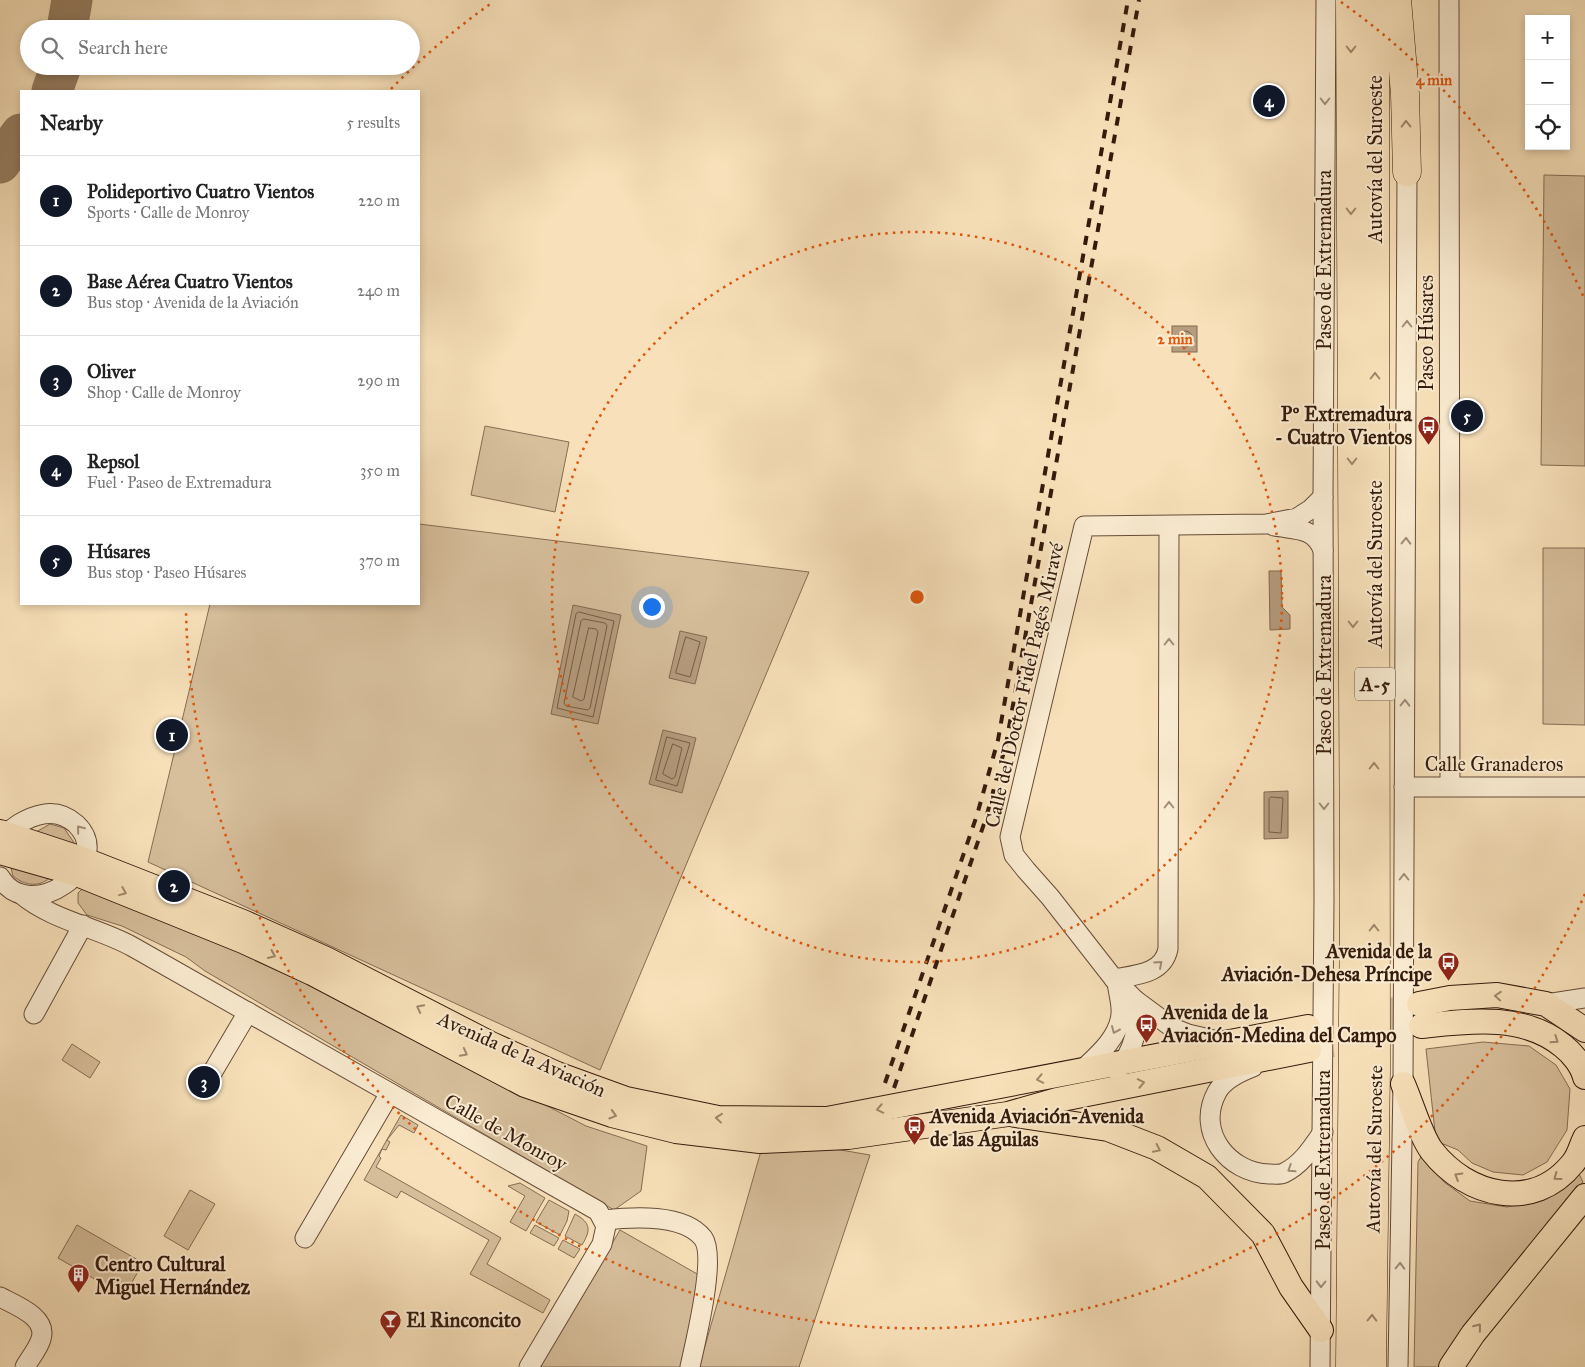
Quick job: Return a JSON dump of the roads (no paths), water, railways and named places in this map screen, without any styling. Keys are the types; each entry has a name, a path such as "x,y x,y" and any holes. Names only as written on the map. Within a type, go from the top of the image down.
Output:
{"highway":[{"name":"Autovía del Suroeste","path":"1350,0 1354,903 1350,1367"},
{"name":"Autovía del Suroeste","path":"1372,1367 1376,1070 1375,0"},
{"path":"1397,0 1405,94 1407,172"}],"main road":[{"name":"Avenida de la Aviación","path":"1,840 75,873 243,941 312,973 525,1085 622,1118 676,1131 760,1142 848,1137 1008,1114 1057,1100 1272,1058 1309,1038 1225,1042 1080,1072 827,1119 718,1118 635,1101 557,1074 499,1048 326,959 243,922 75,873"},
{"path":"1585,1030 1546,1004 1497,995 1450,998 1420,1015 1510,1023 1537,1030 1555,1039 1572,1053 1585,1077"},
{"path":"1403,1084 1430,1149 1452,1174 1480,1189 1503,1194 1538,1188 1560,1176 1574,1162 1585,1138"},
{"path":"1008,1114 1108,1129 1157,1148 1207,1177 1263,1234 1291,1286 1321,1330"},
{"path":"1451,1367 1473,1334 1585,1196"}],"street":[{"name":"Paseo de Extremadura","path":"1320,1367 1323,1132 1323,497 1326,0"},
{"name":"Paseo Húsares","path":"1449,0 1450,786"},
{"path":"1398,1367 1403,1084 1407,172"},
{"path":"1116,981 1154,970 1166,960 1168,949 1168,526 1266,524 1297,518 1311,510 1323,497"},
{"path":"1266,524 1310,533 1318,539 1323,550"},
{"name":"Calle del Doctor Fidel Pagés Miravé","path":"1116,981 1050,897 1014,855 1010,837 1084,526 1168,526"},
{"name":"Calle Granaderos","path":"1404,787 1585,787"},
{"path":"1,840 15,827 40,814 61,814 70,819 85,835 87,848 75,873 56,901 57,906 77,923 34,1014"},
{"path":"21,894 42,894 75,873"},
{"name":"Calle de Monroy","path":"1,879 12,890 21,894 37,907 115,937 390,1093 601,1216"},
{"path":"1116,981 1135,1000 1174,1028 1188,1034 1225,1042"},
{"path":"1080,1072 1099,1054 1116,1032 1121,1014 1116,981"},
{"path":"1546,1004 1585,998"},
{"path":"1092,1093 1111,1078 1124,1062 1137,1032 1135,1000"},
{"path":"212,1073 248,1012"},
{"name":"Avenida de la Aviación","path":"1272,1058 1233,1076 1217,1091 1210,1109 1212,1135 1220,1150 1235,1164 1257,1174 1282,1175 1301,1162 1323,1132"},
{"path":"305,1238 390,1093"},
{"path":"529,1367 602,1244 606,1231 601,1216 657,1217 695,1230 704,1240 708,1260 705,1293 690,1367"},
{"path":"0,1297 33,1316 40,1325 41,1340 25,1367"}],"water":[{"path":"1172,326 1197,326 1197,352 1172,352"},
{"path":"1269,571 1281,571 1282,607 1290,615 1290,629 1270,630"},
{"path":"573,605 621,615 598,724 551,714"},
{"path":"680,631 707,637 695,684 669,678"},
{"path":"663,730 696,738 682,793 649,784"},
{"path":"1288,791 1288,838 1264,839 1264,792"}],"tunnel":[{"path":"1308,1027 1419,1004"},
{"path":"1309,1050 1421,1026"}],"railway":[{"path":"885,1083 977,815 998,740 1128,0"},
{"path":"894,1088 986,818 1006,744 1139,0"}],"place":[{"name":"Repsol","path":"1269,101"},
{"name":"Húsares","path":"1467,416"},
{"name":"Pº Extremadura - Cuatro Vientos","path":"1428,445"},
{"name":"Polideportivo Cuatro Vientos","path":"172,735"},
{"name":"Base Aérea Cuatro Vientos","path":"174,886"},
{"name":"Avenida de la Aviación-Dehesa Príncipe","path":"1448,982"},
{"name":"Avenida de la Aviación-Medina del Campo","path":"1146,1043"},
{"name":"Oliver","path":"204,1082"},
{"name":"Avenida Aviación-Avenida de las Águilas","path":"914,1146"},
{"name":"Centro Cultural Miguel Hernández","path":"79,1294"},
{"name":"El Rinconcito","path":"390,1339"}]}
